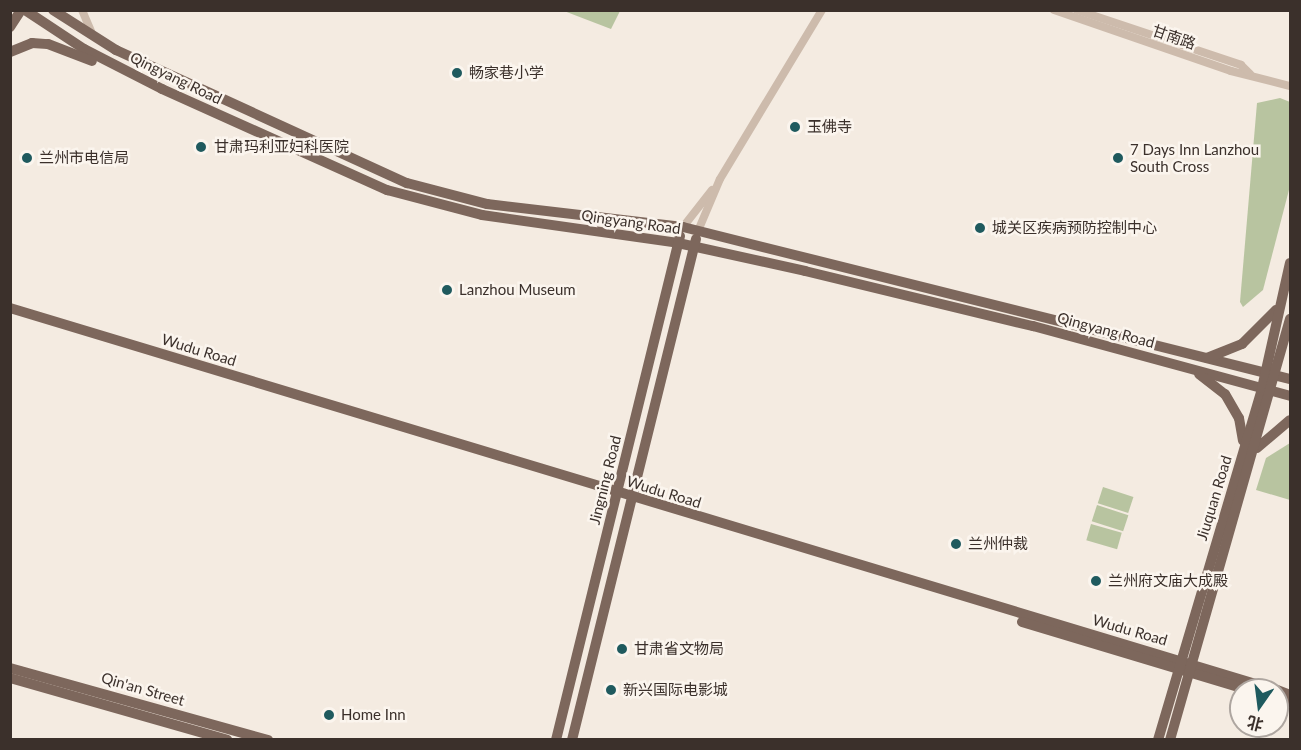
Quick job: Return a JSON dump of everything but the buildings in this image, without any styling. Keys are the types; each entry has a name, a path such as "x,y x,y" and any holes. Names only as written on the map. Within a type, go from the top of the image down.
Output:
{"main road":[{"path":"10,27 23,10"},
{"name":"Qingyang Road","path":"23,10 84,49 162,89 387,190 482,215 695,246 1180,365 1290,396"},
{"name":"Qingyang Road","path":"53,10 116,51 407,183 487,204 683,227 1290,379"},
{"path":"10,52 32,43 67,48 124,77 162,89"},
{"name":"Jingning Road","path":"556,740 683,227"},
{"name":"Jingning Road","path":"572,740 698,231"},
{"name":"Jiuquan Road","path":"1267,389 1263,372 1290,263"},
{"path":"1204,358 1242,344 1262,328 1281,302"},
{"name":"Wudu Road","path":"10,308 616,497"},
{"name":"Wudu Road","path":"10,315 1230,678"},
{"name":"Jiuquan Road","path":"1158,740 1185,666 1267,389 1277,375 1290,319"},
{"path":"1180,365 1207,378 1225,394 1242,427 1246,458"},
{"path":"1246,458 1263,440 1290,420"},
{"name":"Wudu Road","path":"1185,666 1229,682"},
{"name":"Jiuquan Road","path":"1170,740 1185,666"},
{"name":"Qin'an Street","path":"10,668 268,740"},
{"name":"Qin'an Street","path":"10,678 227,740"}],"street":[{"path":"82,10 87,26 116,51"},
{"path":"683,227 720,179 822,10"},
{"name":"甘南路","path":"1054,10 1290,86"},
{"name":"甘南路","path":"1077,10 1241,65 1251,75"},
{"path":"698,231 720,179"}],"green space":[{"path":"564,11 620,11 611,29"},
{"path":"1280,98 1290,102 1290,186 1263,290 1243,307 1240,302 1257,103"},
{"path":"1290,443 1290,500 1256,490 1266,458"},
{"path":"1103,487 1133,497 1128,513 1098,503"},
{"path":"1097,505 1128,515 1123,531 1092,521"},
{"path":"1091,524 1122,533 1117,549 1086,540"}],"place":[{"name":"畅家巷小学","path":"457,73"},
{"name":"玉佛寺","path":"795,127"},
{"name":"甘肃玛利亚妇科医院","path":"201,147"},
{"name":"兰州市电信局","path":"27,158"},
{"name":"7 Days Inn Lanzhou South Cross","path":"1118,158"},
{"name":"城关区疾病预防控制中心","path":"980,228"},
{"name":"Lanzhou Museum","path":"447,290"},
{"name":"兰州仲裁","path":"956,544"},
{"name":"兰州府文庙大成殿","path":"1096,581"},
{"name":"甘肃省文物局","path":"622,649"},
{"name":"新兴国际电影城","path":"611,690"},
{"name":"Home Inn","path":"329,715"}]}
